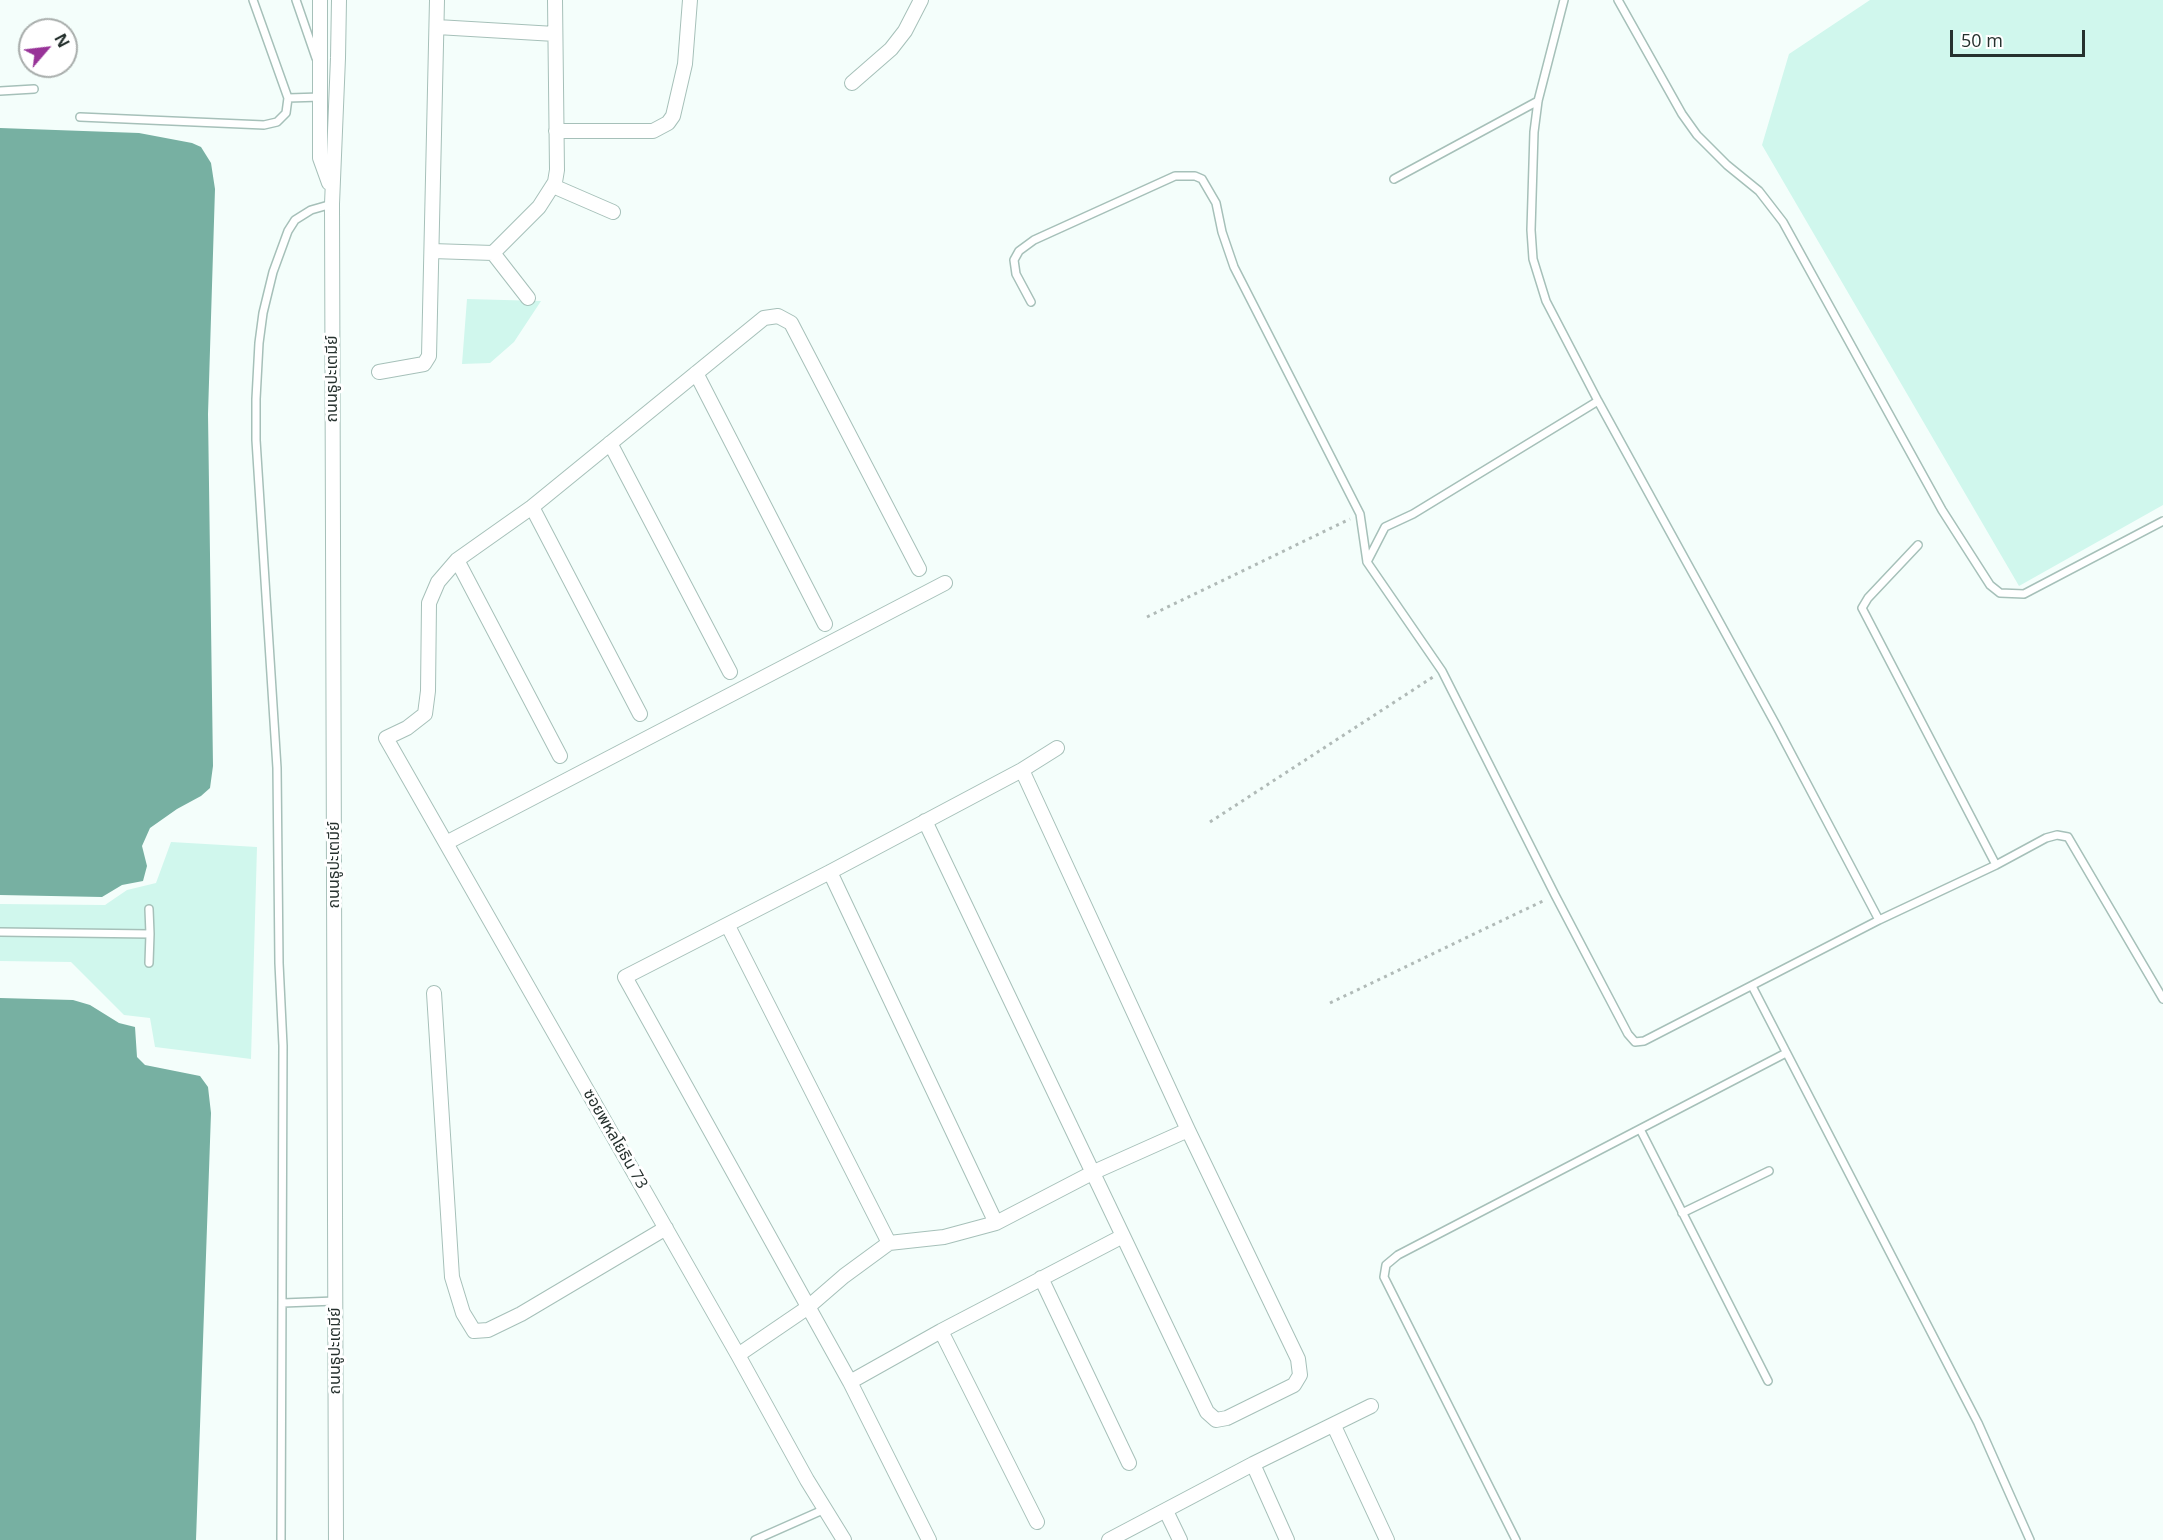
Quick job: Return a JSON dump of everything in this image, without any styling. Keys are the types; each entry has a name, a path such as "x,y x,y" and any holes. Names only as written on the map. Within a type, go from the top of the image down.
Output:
{"street":[{"name":"ถนนธูปะเตมีย์","path":"320,0 322,75 320,158 332,197"},
{"name":"ถนนธูปะเตมีย์","path":"336,1540 332,197 339,0"},
{"path":"379,372 424,364 429,356 437,0"},
{"path":"432,251 492,253 539,207 553,186 557,170 555,0"},
{"path":"556,131 653,130 668,123 673,116 685,64 690,0"},
{"path":"852,83 891,49 905,31 921,0"},
{"path":"437,27 555,34"},
{"path":"553,186 613,212"},
{"path":"492,253 528,298"},
{"path":"560,756 457,560 532,507 764,318 778,316 791,323 919,569"},
{"path":"696,373 825,624"},
{"path":"610,443 730,672"},
{"path":"532,507 640,714"},
{"name":"ซอยพหลโยธิน 73","path":"457,560 438,582 429,603 428,691 425,714 407,728 386,738 844,1540"},
{"path":"446,843 945,583"},
{"path":"929,1540 850,1382 625,977 728,926 1022,770 1056,748"},
{"path":"925,821 1207,1412 1216,1420 1227,1418 1293,1385 1300,1374 1298,1359 1188,1130 1022,770"},
{"path":"830,872 996,1223"},
{"path":"728,926 889,1243"},
{"path":"434,993 452,1277 463,1312 474,1331 488,1330 521,1314 666,1228"},
{"path":"738,1355 807,1308 844,1276 889,1243 944,1237 996,1223 1094,1172 1188,1130"},
{"path":"850,1382 941,1331 1123,1236"},
{"path":"1041,1278 1129,1463"},
{"path":"941,1331 1037,1522"},
{"path":"1109,1540 1253,1464 1371,1406"},
{"path":"1334,1426 1387,1540"},
{"path":"1253,1464 1287,1540"},
{"path":"1166,1511 1180,1540"}],"lane":[{"path":"80,117 264,125 277,122 285,112 288,98 253,0"},
{"path":"296,0 322,75"},
{"path":"1564,0 1538,101 1534,132 1531,230 1533,259 1546,301 1598,401 1776,725 1879,921"},
{"path":"1618,0 1682,114 1697,135 1727,165 1760,191 1783,222 1942,510 1990,585 2000,592 2024,594 2163,521"},
{"path":"0,91 34,89"},
{"path":"288,98 321,97"},
{"path":"1394,179 1538,101"},
{"path":"1031,302 1016,274 1014,260 1019,251 1034,240 1174,176 1195,176 1202,179 1216,203 1222,232 1234,267 1360,514 1367,562 1442,671 1555,895 1628,1034 1635,1042 1644,1041 1879,921 1996,865 2046,838 2057,835 2068,837 2163,999"},
{"path":"282,1540 283,1046 279,963 277,768 256,440 256,388 263,313 273,272 288,231 295,220 332,197"},
{"path":"1367,562 1385,528 1413,514 1598,401"},
{"path":"1918,544 1868,598 1862,608 1996,865"},
{"path":"149,909 149,963"},
{"path":"0,932 150,934"},
{"path":"1752,986 1978,1423 2030,1540"},
{"path":"1516,1540 1384,1277 1386,1265 1398,1255 1786,1053"},
{"path":"1640,1129 1768,1381"},
{"path":"1682,1213 1769,1171"},
{"path":"283,1302 335,1301"},
{"path":"755,1540 825,1509"}],"path":[{"path":"1147,617 1360,514"},
{"path":"1210,822 1442,671"},
{"path":"1330,1004 1555,895"}],"shaded area":[{"path":"1870,0 2163,0 2163,505 2019,586 1762,145 1789,54"},
{"path":"0,128 139,133 192,143 201,147 211,163 215,189 208,414 213,766 210,788 150,828 142,846 147,866 143,881 122,885 102,897 0,895"},
{"path":"467,299 541,301 514,342 490,363 462,364"},
{"path":"171,842 257,847 251,1059 155,1047 150,1018 124,1015 71,962 0,961 0,904 105,905 127,890 156,883"},
{"path":"0,998 73,1000 90,1005 119,1023 135,1027 137,1057 145,1065 200,1076 208,1087 211,1113 196,1540 0,1540"}]}
